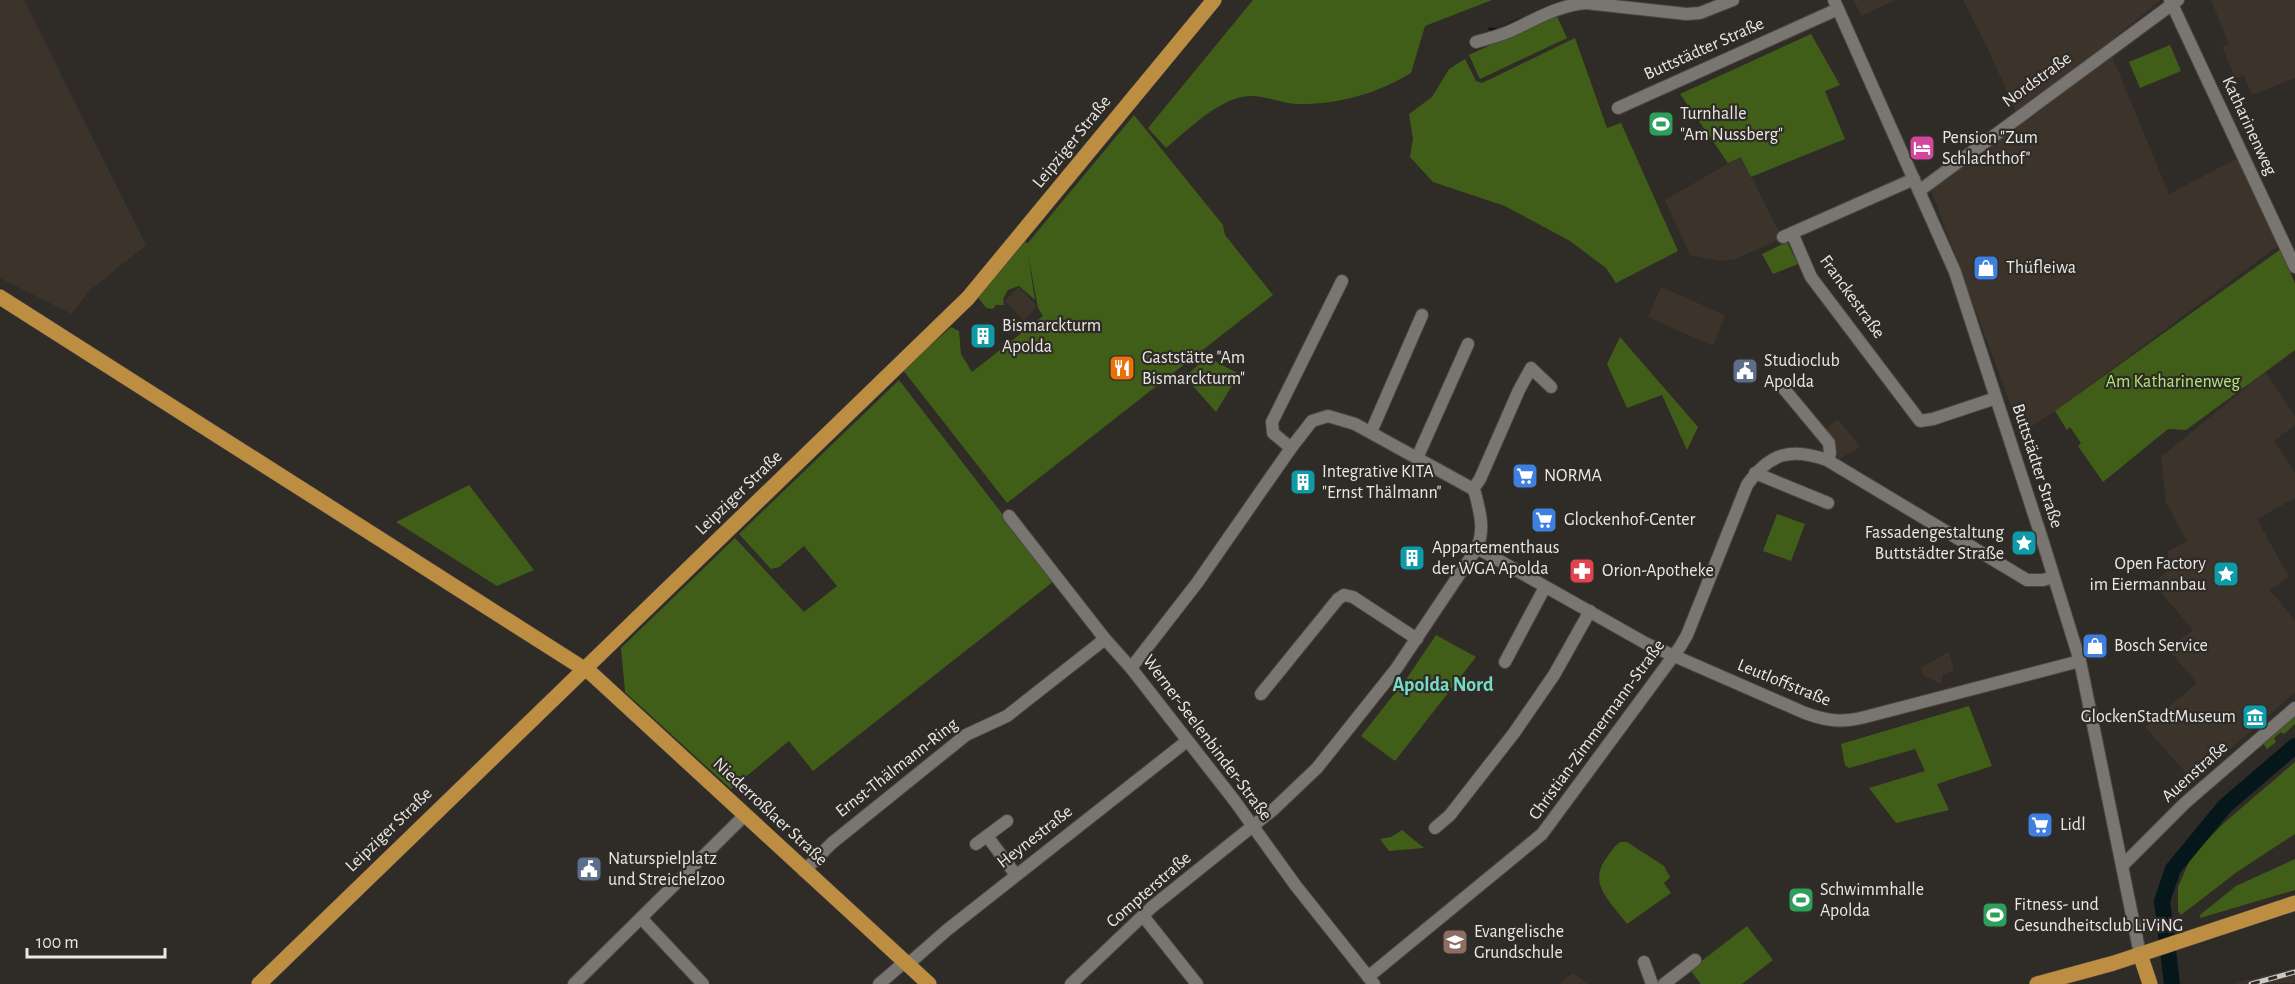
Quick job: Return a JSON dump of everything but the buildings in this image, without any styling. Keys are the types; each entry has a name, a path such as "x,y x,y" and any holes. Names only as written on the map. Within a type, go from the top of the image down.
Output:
{"main road":[{"name":"Leipziger Straße","path":"259,984 968,298 1214,0"},
{"name":"Niederroßlaer Straße","path":"0,297 584,669 929,984"},
{"path":"2037,984 2140,954 2295,903"},
{"path":"2140,954 2150,984"}],"street":[{"name":"Buttstädter Straße","path":"1476,42 1504,34 1553,11 1577,4 1586,3 1686,14 1700,13 1733,0"},
{"name":"Nordstraße","path":"1916,185 2173,1"},
{"name":"Katharinenweg","path":"2173,1 2295,267"},
{"name":"Buttstädter Straße","path":"1618,108 1836,5 1955,272 1996,398 2080,661 2140,954"},
{"name":"Franckestraße","path":"1916,185 1787,236 1811,277 1920,421 1934,419 1996,398"},
{"path":"1291,448 1273,434 1272,422 1342,281"},
{"path":"1371,432 1422,315"},
{"path":"1417,458 1468,344"},
{"path":"1473,489 1480,479 1531,368 1551,387"},
{"path":"1780,384 1829,443 1830,454 1827,460"},
{"path":"1131,668 1197,583 1312,421 1328,416 1340,418 1371,432 1473,489 1482,527 1482,538 1477,548 1456,576 1417,639 1377,694 1317,768 1252,826"},
{"path":"1828,503 1755,473 1769,462 1791,453 1806,452 1827,460 2027,580 2043,580 2053,577"},
{"name":"Christian-Zimmermann-Straße","path":"1371,981 1542,834 1687,635 1747,485 1755,473"},
{"name":"Werner-Seelenbinder-Straße","path":"1009,516 1105,639 1131,668 1371,981"},
{"name":"Leutloffstraße","path":"1477,548 1647,644 1832,722 1856,719 2080,661"},
{"path":"1505,662 1545,587"},
{"path":"1261,694 1338,599 1344,595 1353,597 1417,639"},
{"path":"1435,828 1450,815 1514,733 1554,675 1590,611"},
{"name":"Ernst-Thälmann-Ring","path":"804,871 850,827 966,735 1007,716 1105,639"},
{"name":"Auenstraße","path":"2122,866 2185,803 2295,708"},
{"name":"Heynestraße","path":"879,984 914,959 947,930 1187,741"},
{"path":"574,984 745,815"},
{"path":"976,844 1007,821"},
{"name":"Compterstraße","path":"1071,984 1143,916 1252,826"},
{"path":"987,836 1016,875"},
{"path":"1143,916 1197,984"},
{"path":"641,918 703,984"},
{"path":"1664,984 1695,960"},
{"path":"1644,962 1652,984"}],"shaded area":[{"path":"0,0 24,0 146,245 90,290 72,314 0,278"},
{"path":"1854,0 1896,0 1861,16"},
{"path":"1963,0 2161,0 2114,38 2112,56 2169,194 2238,158 2278,246 2055,411 2021,433 1931,190 2021,123"},
{"path":"2211,0 2295,0 2295,78 2252,95 2244,75 2235,78 2222,47 2229,44"},
{"path":"1741,156 1782,238 1736,259 1721,261 1690,255 1665,200"},
{"path":"1019,287 1037,306 1024,321 1005,301"},
{"path":"1661,287 1725,315 1713,346 1648,317"},
{"name":"Open Factory im Eiermannbau","path":"2265,372 2295,416 2295,425 2274,441 2295,473 2295,498 2257,519 2289,577 2270,590 2295,621 2295,692 2194,782 2145,727 2197,683 2168,649 2193,630 2153,583 2168,570 2168,551 2187,541 2166,502 2161,457"},
{"path":"1838,419 1860,447 1839,459 1835,446 1825,429"},
{"path":"1949,652 1954,671 1943,674 1941,684 1924,676 1920,668"},
{"path":"2295,968 2295,983 2233,984 2236,983"},
{"path":"1573,973 1588,984 1559,984"}],"green space":[{"path":"1253,0 1492,0 1425,26 1411,73 1384,87 1356,97 1326,103 1296,104 1257,96 1240,97 1206,115 1166,148 1148,128"},
{"path":"1556,14 1567,38 1480,79 1469,55"},
{"path":"1811,34 1840,85 1825,91 1845,139 1751,177 1741,157 1728,163 1680,94"},
{"path":"1575,38 1607,128 1621,123 1678,251 1616,283 1606,268 1570,241 1505,206 1433,182 1410,157 1413,139 1409,114 1432,97 1449,69 1465,59 1476,81 1482,83"},
{"path":"2170,45 2181,71 2140,88 2129,62"},
{"path":"1134,115 1223,225 1225,235 1273,295 1007,503 903,370 951,327 959,331 961,354 972,372 1043,316 1038,308 1028,254 1035,300 1019,286 1008,290 1003,299 1004,305 996,305 993,309 986,308 977,296 1026,241 1027,244"},
{"path":"1787,242 1798,264 1773,274 1762,254"},
{"name":"Am Katharinenweg","path":"2281,249 2295,284 2295,350 2186,430 2168,429 2103,482 2078,446 2081,443 2070,427 2067,430 2055,411"},
{"path":"1620,337 1698,427 1687,450 1662,395 1627,408 1607,364"},
{"path":"1207,357 1239,374 1216,412 1185,377"},
{"path":"899,380 1054,581 813,771 789,741 731,789 625,692 621,648 735,538 804,612 837,586 804,546 779,567 771,569 739,534"},
{"path":"469,485 534,570 497,586 396,522"},
{"path":"1777,514 1805,524 1791,561 1763,551"},
{"path":"1436,635 1476,657 1395,761 1361,736 1407,678"},
{"path":"1969,706 1992,766 1937,784 1949,810 1896,823 1869,788 1925,771 1915,749 1849,768 1845,765 1841,744"},
{"path":"2295,716 2295,724 2284,734 2281,732 2274,738 2276,742 2267,749 2263,743"},
{"path":"2295,762 2295,834 2237,872 2181,915 2178,911 2178,887 2192,855 2225,822"},
{"path":"1402,830 1424,848 1389,851 1380,839 1391,837"},
{"path":"1620,842 1627,842 1664,866 1670,877 1664,883 1671,893 1627,924 1604,894 1599,878 1600,869 1605,860"},
{"path":"2295,859 2295,890 2200,918 2200,915 2236,886"},
{"path":"1747,926 1773,960 1742,984 1701,984 1690,970"}],"waterway":[{"path":"1490,29 1498,30 1519,20"},
{"path":"2172,984 2162,901 2173,869 2225,806 2295,746"}],"railway":[{"path":"2251,984 2295,972"}],"place":[{"name":"Turnhalle \"Am Nussberg\"","path":"1661,124"},
{"name":"Pension \"Zum Schlachthof\"","path":"1922,148"},
{"name":"Thüfleiwa","path":"1986,268"},
{"name":"Bismarckturm Apolda","path":"983,336"},
{"name":"Gaststätte \"Am Bismarckturm\"","path":"1122,368"},
{"name":"Studioclub Apolda","path":"1745,371"},
{"name":"NORMA","path":"1525,476"},
{"name":"Integrative KITA \"Ernst Thälmann\"","path":"1303,482"},
{"name":"Glockenhof-Center","path":"1544,520"},
{"name":"Fassadengestaltung Buttstädter Straße","path":"2024,543"},
{"name":"Appartementhaus der WGA Apolda","path":"1412,558"},
{"name":"Orion-Apotheke","path":"1582,571"},
{"name":"Open Factory im Eiermannbau","path":"2226,574"},
{"name":"Bosch Service","path":"2095,646"},
{"name":"GlockenStadtMuseum","path":"2255,717"},
{"name":"Lidl","path":"2040,825"},
{"name":"Naturspielplatz und Streichelzoo","path":"589,869"},
{"name":"Schwimmhalle Apolda","path":"1801,900"},
{"name":"Fitness- und Gesundheitsclub LiViNG","path":"1995,915"},
{"name":"Evangelische Grundschule","path":"1455,942"}],"district":[{"name":"Apolda Nord","path":"1443,685"}]}
